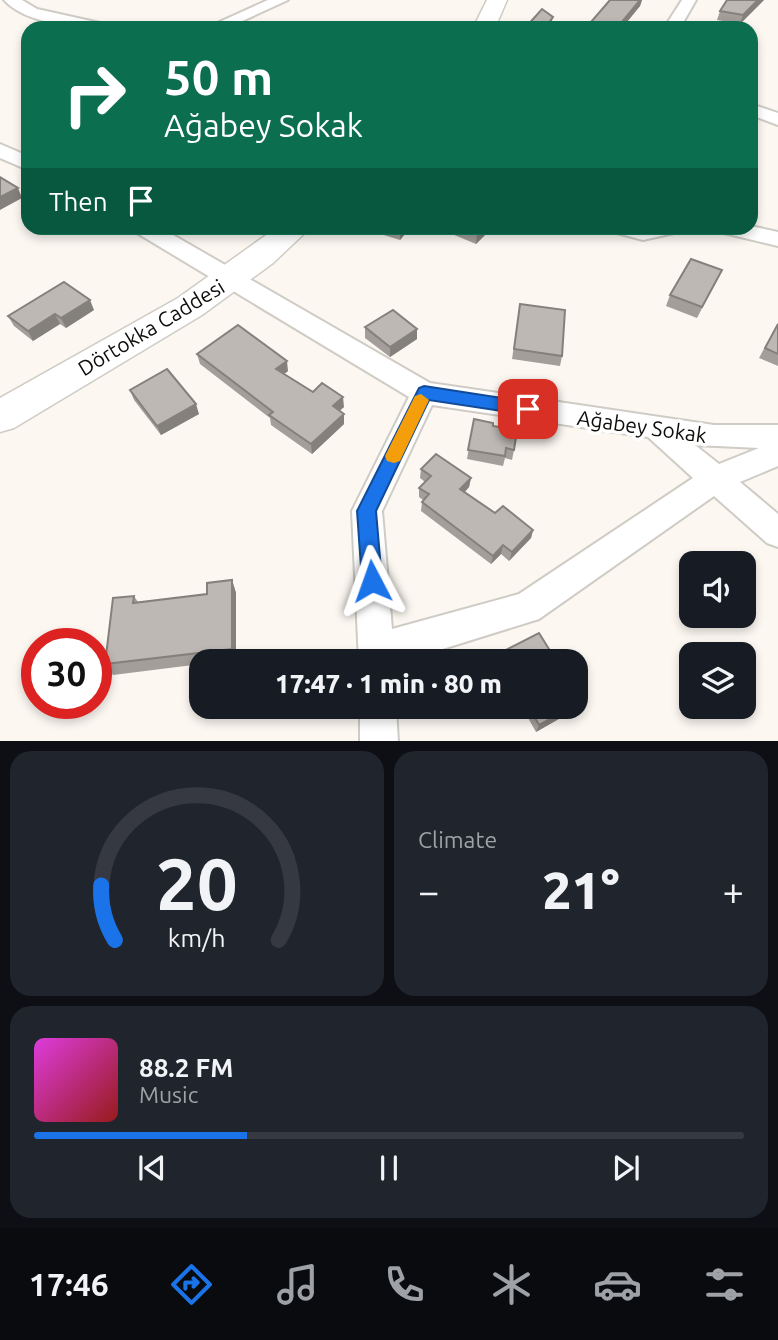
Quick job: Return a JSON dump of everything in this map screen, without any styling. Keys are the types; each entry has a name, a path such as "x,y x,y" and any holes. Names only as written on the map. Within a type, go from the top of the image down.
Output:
{"street":[{"path":"11,0 33,12 72,21"},
{"path":"231,21 281,0"},
{"path":"487,21 497,0"},
{"path":"676,21 690,0"},
{"path":"758,112 778,119"},
{"path":"5,152 21,160"},
{"path":"758,234 778,239"},
{"path":"158,235 233,277 290,315 424,393 367,511 377,649"},
{"name":"Dörtokka Caddesi","path":"0,417 202,299 286,235"},
{"name":"Ağabey Sokak","path":"424,393 657,429 714,436 778,437"},
{"path":"657,429 778,533"},
{"path":"399,649 527,608 715,479 778,453"},
{"path":"378,719 379,741"}],"building":[{"path":"610,0 640,0 623,21 592,21"},
{"path":"727,0 758,0 743,15 720,11"},
{"path":"542,9 553,17 550,21 531,21"},
{"path":"0,177 18,188 0,197"},
{"path":"691,259 722,270 702,307 670,295"},
{"path":"64,282 90,300 61,318 55,314 28,331 8,316"},
{"path":"520,304 565,310 562,356 514,349"},
{"path":"393,310 417,329 390,347 365,327"},
{"path":"778,324 778,354 765,348"},
{"path":"238,325 287,361 276,369 313,392 322,383 343,397 333,406 344,414 311,444 269,415 273,412 197,354"},
{"path":"167,369 196,404 157,426 130,390"},
{"path":"474,419 517,430 514,450 506,448 505,456 468,450"},
{"path":"436,454 471,478 460,489 495,513 503,506 533,530 512,552 503,545 493,556 422,502 429,494 419,488 431,476 421,469"},
{"path":"232,580 232,649 189,649 189,654 112,663 112,628 109,628 113,598 134,596 133,603 207,594 207,583"},
{"path":"539,633 549,649 508,649"},
{"path":"536,719 550,719 539,725"}],"slow traffic":[{"path":"394,456 421,400"}],"route":[{"path":"372,581 367,511 424,393 528,409"}]}
